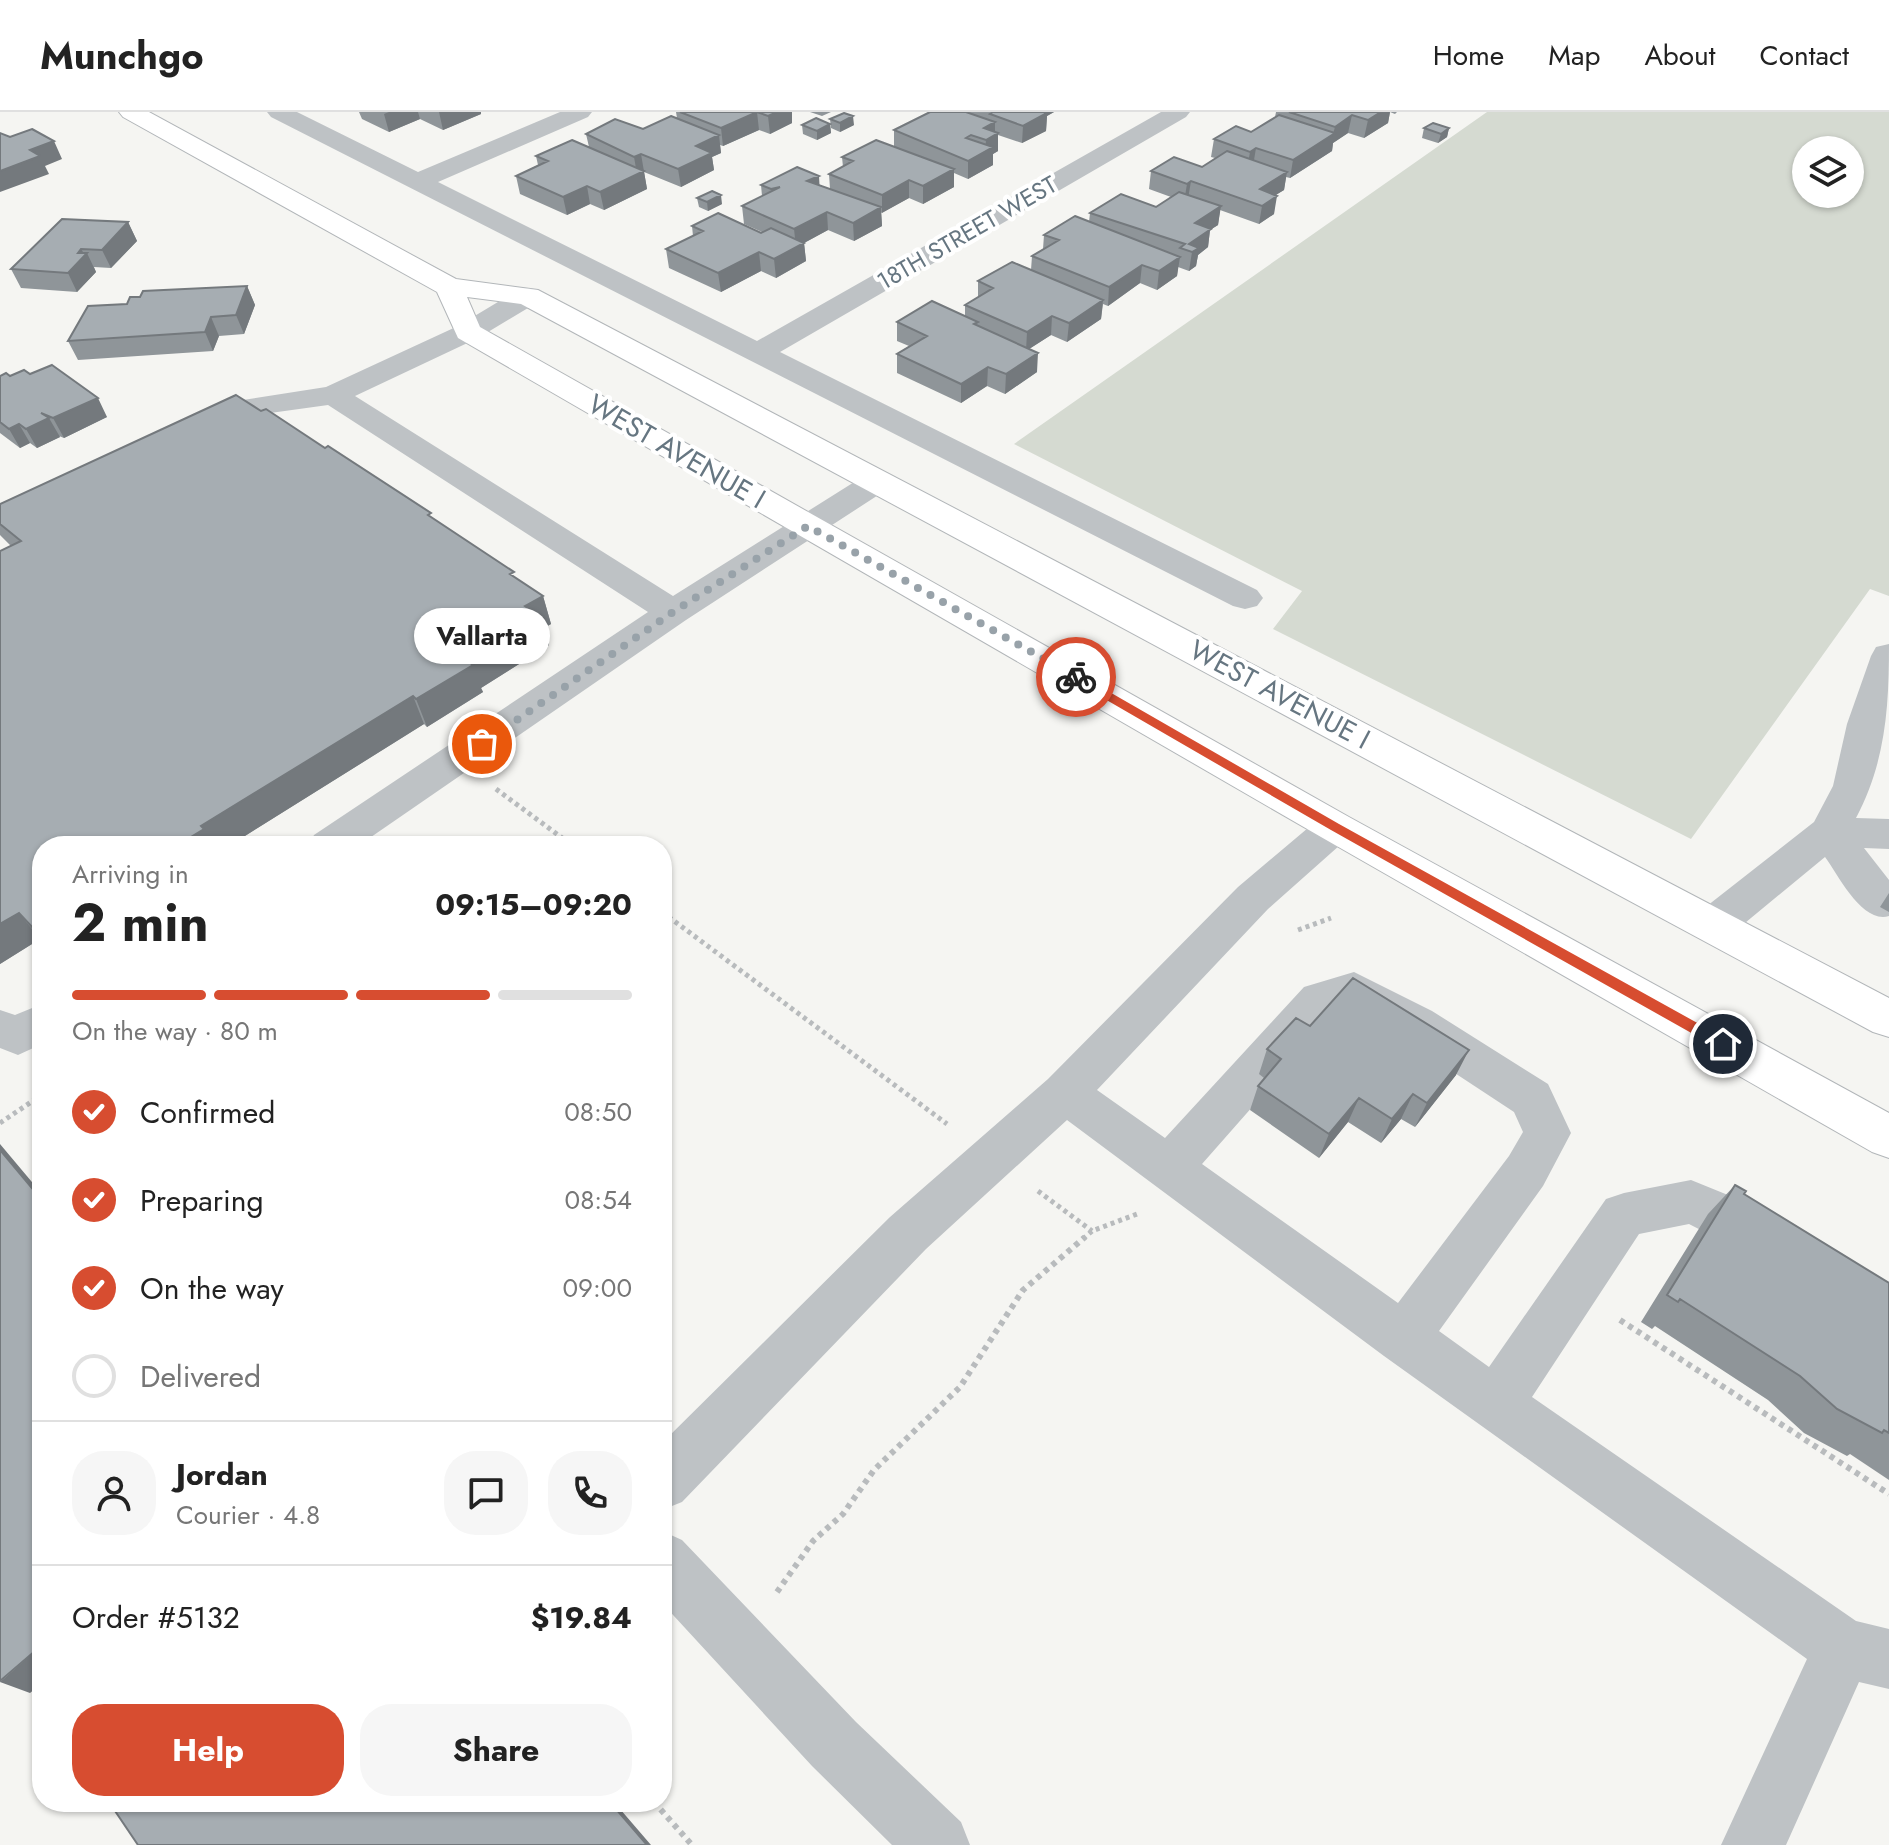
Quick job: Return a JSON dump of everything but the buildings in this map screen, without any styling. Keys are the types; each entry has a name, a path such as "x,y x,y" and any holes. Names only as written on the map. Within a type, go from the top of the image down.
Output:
{"main road":[{"name":"WEST AVENUE I","path":"131,112 449,287 528,296 1889,1019"},
{"path":"449,287 468,332"},
{"name":"WEST AVENUE I","path":"468,332 1335,827 1889,1137"}],"street":[{"path":"279,112 1245,598"},
{"path":"417,182 580,112"},
{"name":"18TH STREET WEST","path":"756,354 1178,112"},
{"path":"170,442 241,408 333,395 468,332 528,296"},
{"path":"333,395 673,612"},
{"path":"343,836 673,612 878,481"},
{"path":"1713,925 1829,832 1853,786 1881,702 1889,656"},
{"path":"672,1472 908,1233 1065,1093 1253,898 1335,827"},
{"path":"1829,832 1889,834"},
{"path":"1829,832 1889,862"},
{"path":"1829,832 1882,902"},
{"path":"1173,1171 1320,1000 1354,990 1416,1024 1531,1098 1547,1133 1526,1171 1403,1338"},
{"path":"1065,1093 1496,1404 1866,1654 1753,1845"},
{"path":"1496,1404 1624,1215 1691,1202 1737,1222 1800,1262"},
{"path":"672,1571 834,1744 938,1845"}],"path":[{"path":"457,760 560,836"},
{"path":"1287,941 1298,930 1331,918"},
{"path":"672,919 951,1126"},
{"path":"0,1123 32,1101"},
{"path":"734,1638 775,1594 813,1541 843,1514 874,1470 960,1387 1023,1290 1092,1231 1137,1214 1173,1171"},
{"path":"1037,1191 1092,1231"},
{"path":"1618,1319 1889,1494"},
{"path":"663,1812 692,1845"}],"shaded area":[{"path":"1487,112 1889,112 1889,596 1870,589 1691,839 1273,629 1302,591 1014,444"}],"way so far":[{"path":"482,744 673,612 808,526 1076,677"}],"place":[{"name":"Vallarta","path":"482,744"}],"route":[{"path":"1076,677 1335,827 1723,1044"}]}
